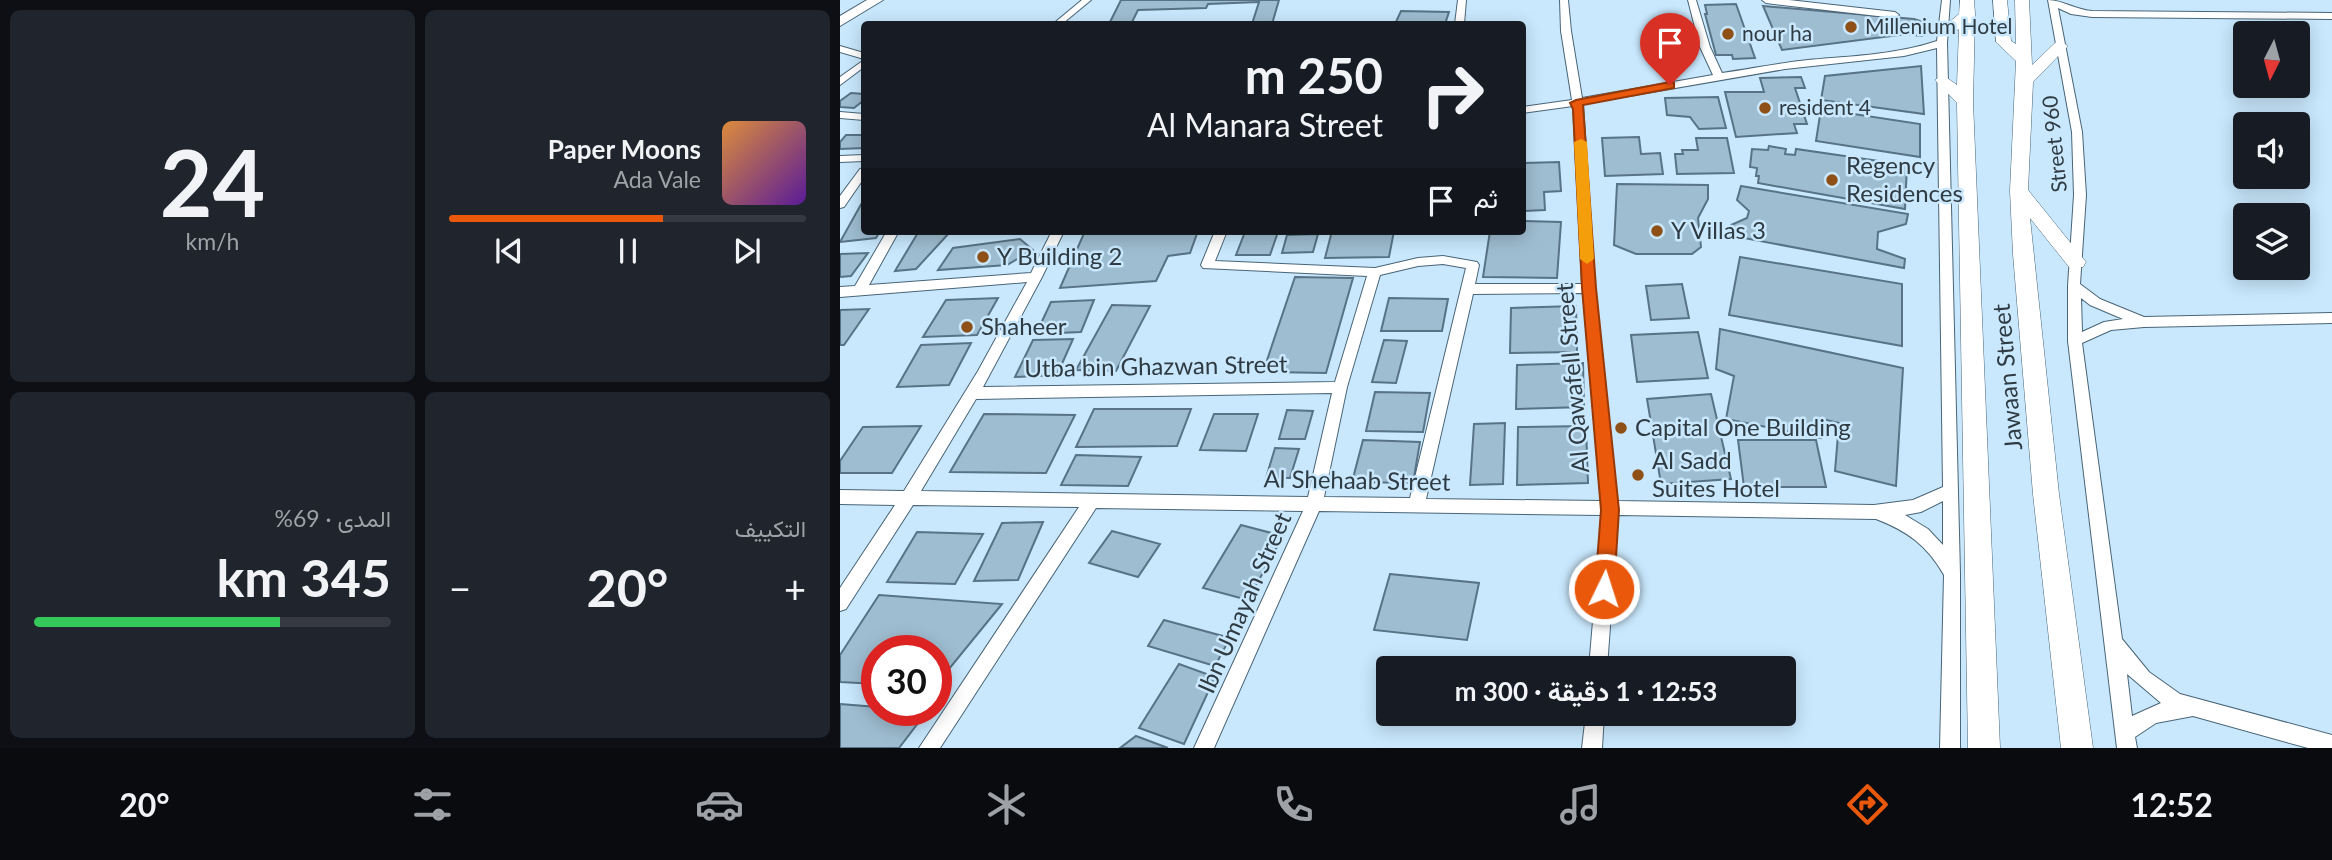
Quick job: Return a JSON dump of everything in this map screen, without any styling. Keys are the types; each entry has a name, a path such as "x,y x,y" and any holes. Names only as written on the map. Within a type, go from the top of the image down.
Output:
{"main road":[{"path":"2000,0 2004,42 2025,70 2060,46"},
{"name":"Jawaan Street","path":"2022,0 2025,70 2019,191 2046,494 2077,748"},
{"path":"1942,39 1967,7"},
{"name":"Jawaan Street","path":"1967,7 1965,102 1984,748"},
{"path":"1943,71 1965,102"},
{"path":"2019,191 2076,262"}],"street":[{"path":"840,22 876,0"},
{"path":"1061,21 1087,0"},
{"path":"1460,21 1462,0"},
{"name":"Al Qawafell Street","path":"1564,0 1576,103 1579,109 1589,288 1610,510 1599,656"},
{"path":"1692,0 1705,47 1718,76"},
{"path":"1766,0 1895,15"},
{"path":"1946,0 1942,39 1952,574 1950,748"},
{"path":"2052,1 2074,12 2092,14 2332,16"},
{"name":"Street 960","path":"2052,1 2079,163 2074,286"},
{"path":"2057,28 2066,22 2083,19 2332,23"},
{"path":"1526,109 1788,65 1911,52 1942,39"},
{"path":"840,49 861,55"},
{"path":"1911,52 1943,71"},
{"path":"840,82 861,65"},
{"path":"840,115 861,117"},
{"path":"840,159 861,158"},
{"path":"840,204 861,175"},
{"path":"859,291 891,235"},
{"path":"840,603 972,393 1056,235"},
{"path":"1219,235 1207,265 1376,272 1418,262 1461,262 1473,265 1416,507"},
{"name":"Ibn Umayah Street","path":"1204,748 1314,503 1340,387 1376,272"},
{"path":"840,292 1036,277"},
{"path":"2074,286 2095,302 2144,322"},
{"path":"2074,286 2075,341 2127,740"},
{"path":"1468,289 1589,288"},
{"path":"2075,341 2109,325 2332,318"},
{"name":"Utba bin Ghazwan Street","path":"972,393 1340,387"},
{"path":"1950,450 1977,483"},
{"name":"Al Shehaab Street","path":"840,497 1874,512 1915,507 1951,490"},
{"path":"929,748 1091,502"},
{"name":"Al Shehaab Street","path":"1874,512 1899,519 1922,532 1940,551 1952,574"},
{"path":"2115,640 2137,674 2155,690 2196,709 2332,745"},
{"path":"2127,740 2139,721 2156,713 2196,709"},
{"path":"1592,748 1594,726"}],"building":[{"path":"1121,0 1279,0 1273,21 1253,21 1259,2 1208,4 1206,8 1138,10 1132,21 1110,21"},
{"name":"nour ha","path":"1736,4 1755,58 1733,59 1732,55 1716,55 1705,5"},
{"name":"Millenium Hotel","path":"1763,6 1914,19 1931,28 1928,34 1921,36 1907,34 1782,50"},
{"path":"1401,11 1449,12 1446,21 1396,21"},
{"path":"1921,66 1924,114 1821,100 1825,76"},
{"name":"resident 4","path":"1801,77 1805,88 1795,88 1807,124 1794,124 1797,133 1736,137 1725,92 1764,92 1760,78"},
{"path":"851,93 861,94 861,102 854,108 840,107 840,101"},
{"path":"1718,97 1726,128 1699,129 1690,117 1667,115 1665,98"},
{"name":"Regency Residences","path":"1821,109 1920,124 1920,157 1816,141"},
{"path":"846,135 861,135 861,148 840,149 840,142"},
{"path":"1639,137 1641,154 1660,153 1663,174 1605,176 1602,138"},
{"path":"1696,138 1727,138 1734,173 1677,174 1675,154 1683,154 1682,150 1698,150"},
{"name":"Regency Residences","path":"1769,146 1786,149 1785,154 1795,155 1796,149 1907,165 1905,209 1758,183 1757,168 1750,167 1752,149 1768,150"},
{"path":"1559,162 1561,191 1544,192 1545,210 1526,211 1526,163"},
{"name":"Y Villas 3","path":"1617,184 1708,185 1708,199 1698,218 1701,247 1692,254 1636,254 1614,245"},
{"path":"1741,186 1908,214 1906,224 1878,232 1877,249 1905,259 1904,268 1728,235 1731,225 1747,218 1749,211 1737,200"},
{"path":"861,204 861,235 878,235 876,238 840,242"},
{"path":"1526,221 1561,222 1557,278 1483,277 1489,235 1526,235"},
{"path":"917,235 947,235 916,269 895,271"},
{"path":"1083,235 1197,235 1190,253 1168,256 1156,281 1060,288"},
{"path":"1244,235 1277,235 1270,255 1236,255"},
{"path":"1287,235 1318,235 1313,252 1282,253"},
{"path":"1331,235 1393,235 1389,257 1325,258"},
{"name":"Y Building 2","path":"1020,239 1033,250 1007,265 938,270 953,248"},
{"path":"868,253 851,276 840,277 840,254"},
{"path":"1740,257 1902,284 1902,346 1729,315"},
{"path":"1295,277 1353,278 1326,373 1263,372"},
{"path":"1682,284 1689,318 1651,320 1646,286"},
{"path":"998,298 977,335 923,337 946,300"},
{"path":"1389,298 1448,299 1442,331 1381,331"},
{"path":"1094,300 1081,332 1036,334 1051,302"},
{"path":"1112,305 1150,306 1116,371 1076,370"},
{"path":"1576,306 1577,352 1510,353 1511,308"},
{"path":"869,309 844,345 840,345 840,310"},
{"path":"1720,329 1903,368 1896,486 1835,471 1839,423 1822,419 1821,438 1726,419 1734,376 1716,369"},
{"path":"1698,332 1708,378 1637,382 1631,335"},
{"path":"1073,339 1057,375 1015,377 1033,340"},
{"path":"1384,340 1407,341 1396,383 1372,382"},
{"path":"971,343 949,385 897,387 921,345"},
{"path":"1583,363 1584,407 1516,409 1517,365"},
{"path":"1375,392 1430,393 1423,432 1366,431"},
{"path":"1711,394 1731,479 1661,484 1647,399"},
{"path":"1094,409 1191,409 1177,446 1076,447"},
{"path":"1287,410 1313,411 1305,439 1279,439"},
{"path":"984,414 1075,415 1046,473 950,472"},
{"path":"1214,414 1258,414 1246,451 1200,450"},
{"path":"1505,423 1503,484 1470,485 1474,424"},
{"path":"921,426 892,473 840,473 840,461 863,427"},
{"path":"1586,426 1588,483 1517,485 1518,427"},
{"path":"1363,440 1420,442 1413,483 1352,482"},
{"path":"1738,440 1816,440 1826,487 1744,487"},
{"path":"1275,448 1299,449 1290,478 1266,478"},
{"path":"1076,455 1141,457 1128,486 1061,485"},
{"path":"1043,522 1018,580 974,581 1002,523"},
{"path":"1241,525 1283,536 1248,600 1203,588"},
{"path":"1112,531 1160,544 1138,577 1089,563"},
{"path":"917,532 983,534 955,584 887,582"},
{"path":"1390,574 1479,583 1467,640 1374,630"},
{"path":"879,595 1002,604 952,665 952,635 861,635 861,683 840,682 840,655"},
{"path":"1164,620 1230,638 1215,666 1148,646"},
{"path":"1179,664 1215,677 1184,744 1139,728"},
{"path":"840,704 861,706 861,726 916,726 899,748 840,748"},
{"path":"1136,736 1168,748 1120,748"}],"slow traffic":[{"path":"1581,142 1587,259"}],"place":[{"name":"Millenium Hotel","path":"1851,27"},
{"name":"nour ha","path":"1728,34"},
{"name":"resident 4","path":"1765,108"},
{"name":"Regency Residences","path":"1832,180"},
{"name":"Y Villas 3","path":"1657,231"},
{"name":"Y Building 2","path":"983,257"},
{"name":"Shaheer","path":"967,327"},
{"name":"Capital One Building","path":"1621,428"},
{"name":"Al Sadd Suites Hotel","path":"1638,475"}],"route":[{"path":"1604,589 1610,510 1589,288 1579,109 1576,103 1670,85"}]}
